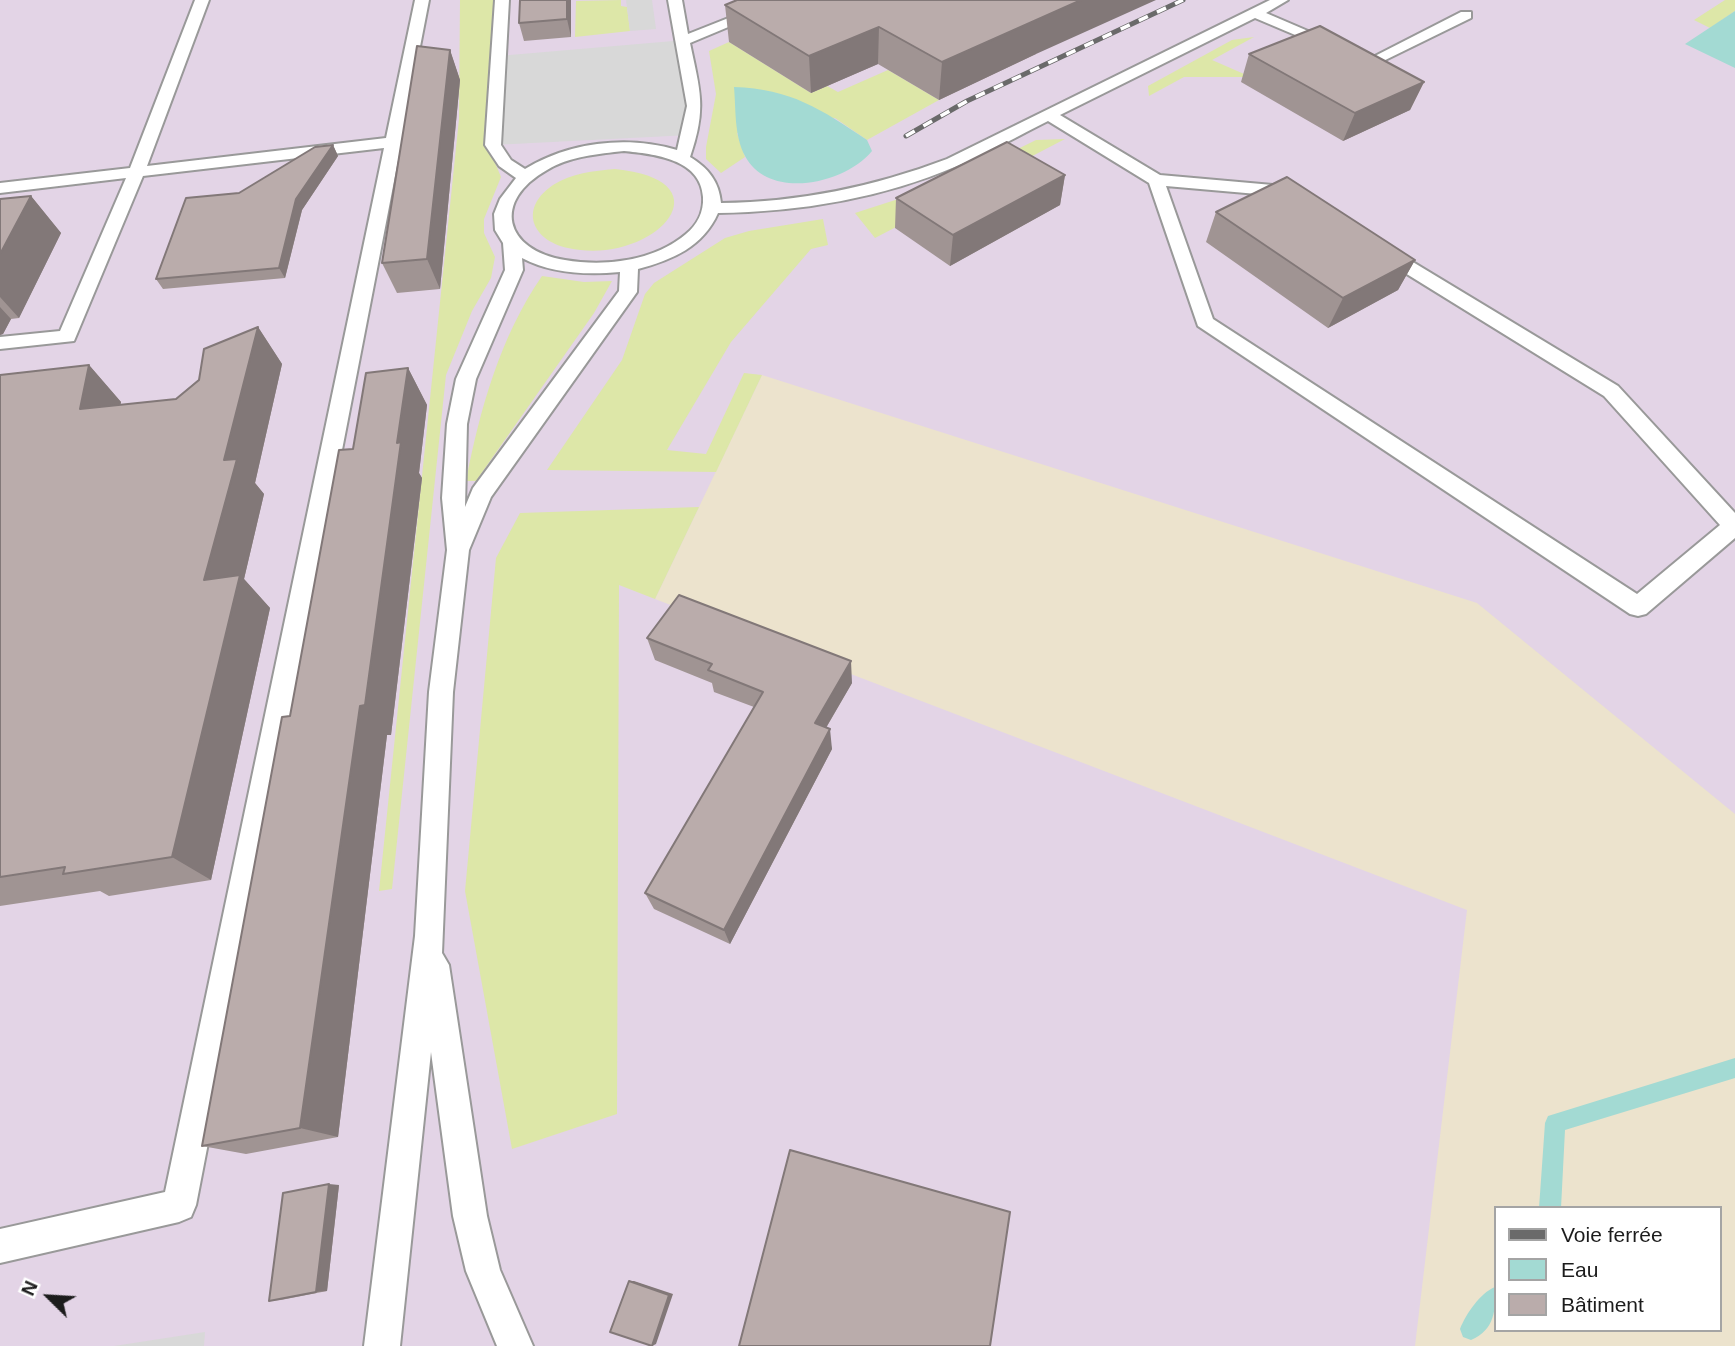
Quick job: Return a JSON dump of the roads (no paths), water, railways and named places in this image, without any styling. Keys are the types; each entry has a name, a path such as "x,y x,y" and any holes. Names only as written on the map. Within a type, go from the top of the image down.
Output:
{"lane":[{"path":"0,342 67,337 137,172 202,0"},
{"path":"0,1246 180,1205 422,0"},
{"path":"502,0 493,145 505,163 526,177"},
{"path":"675,0 685,40 695,106 690,135 681,158"},
{"path":"685,40 786,0"},
{"path":"713,208 801,204 880,188 953,162 1282,0"},
{"path":"1254,13 1371,63 1466,15"},
{"path":"1049,115 1156,180 1284,191 1307,205"},
{"path":"0,188 395,142"},
{"path":"624,146 655,149 681,158 702,171 713,188 713,208 702,228 681,246 650,260 614,268 565,267 543,262 517,248 504,229 503,208 513,188 526,177 560,158 592,149 624,146"},
{"path":"1156,180 1205,322 1638,607 1734,526 1611,391 1366,241"},
{"path":"382,1346 429,936 441,692 458,550 453,498 457,424 467,379 513,270 512,240"},
{"path":"458,550 481,494 628,292 629,265"},
{"path":"429,936 470,1216 483,1271 514,1346"}],"water":[{"path":"1735,11 1735,68 1685,44"},
{"path":"734,87 772,92 805,103 867,140 872,151 860,163 826,179 789,183 771,179 756,170 741,148"}],"waterway":[{"path":"1550,1206 1555,1123 1735,1068"},
{"path":"1471,1329 1494,1299"}],"railway":[{"path":"906,136 967,101 1183,0"}]}
